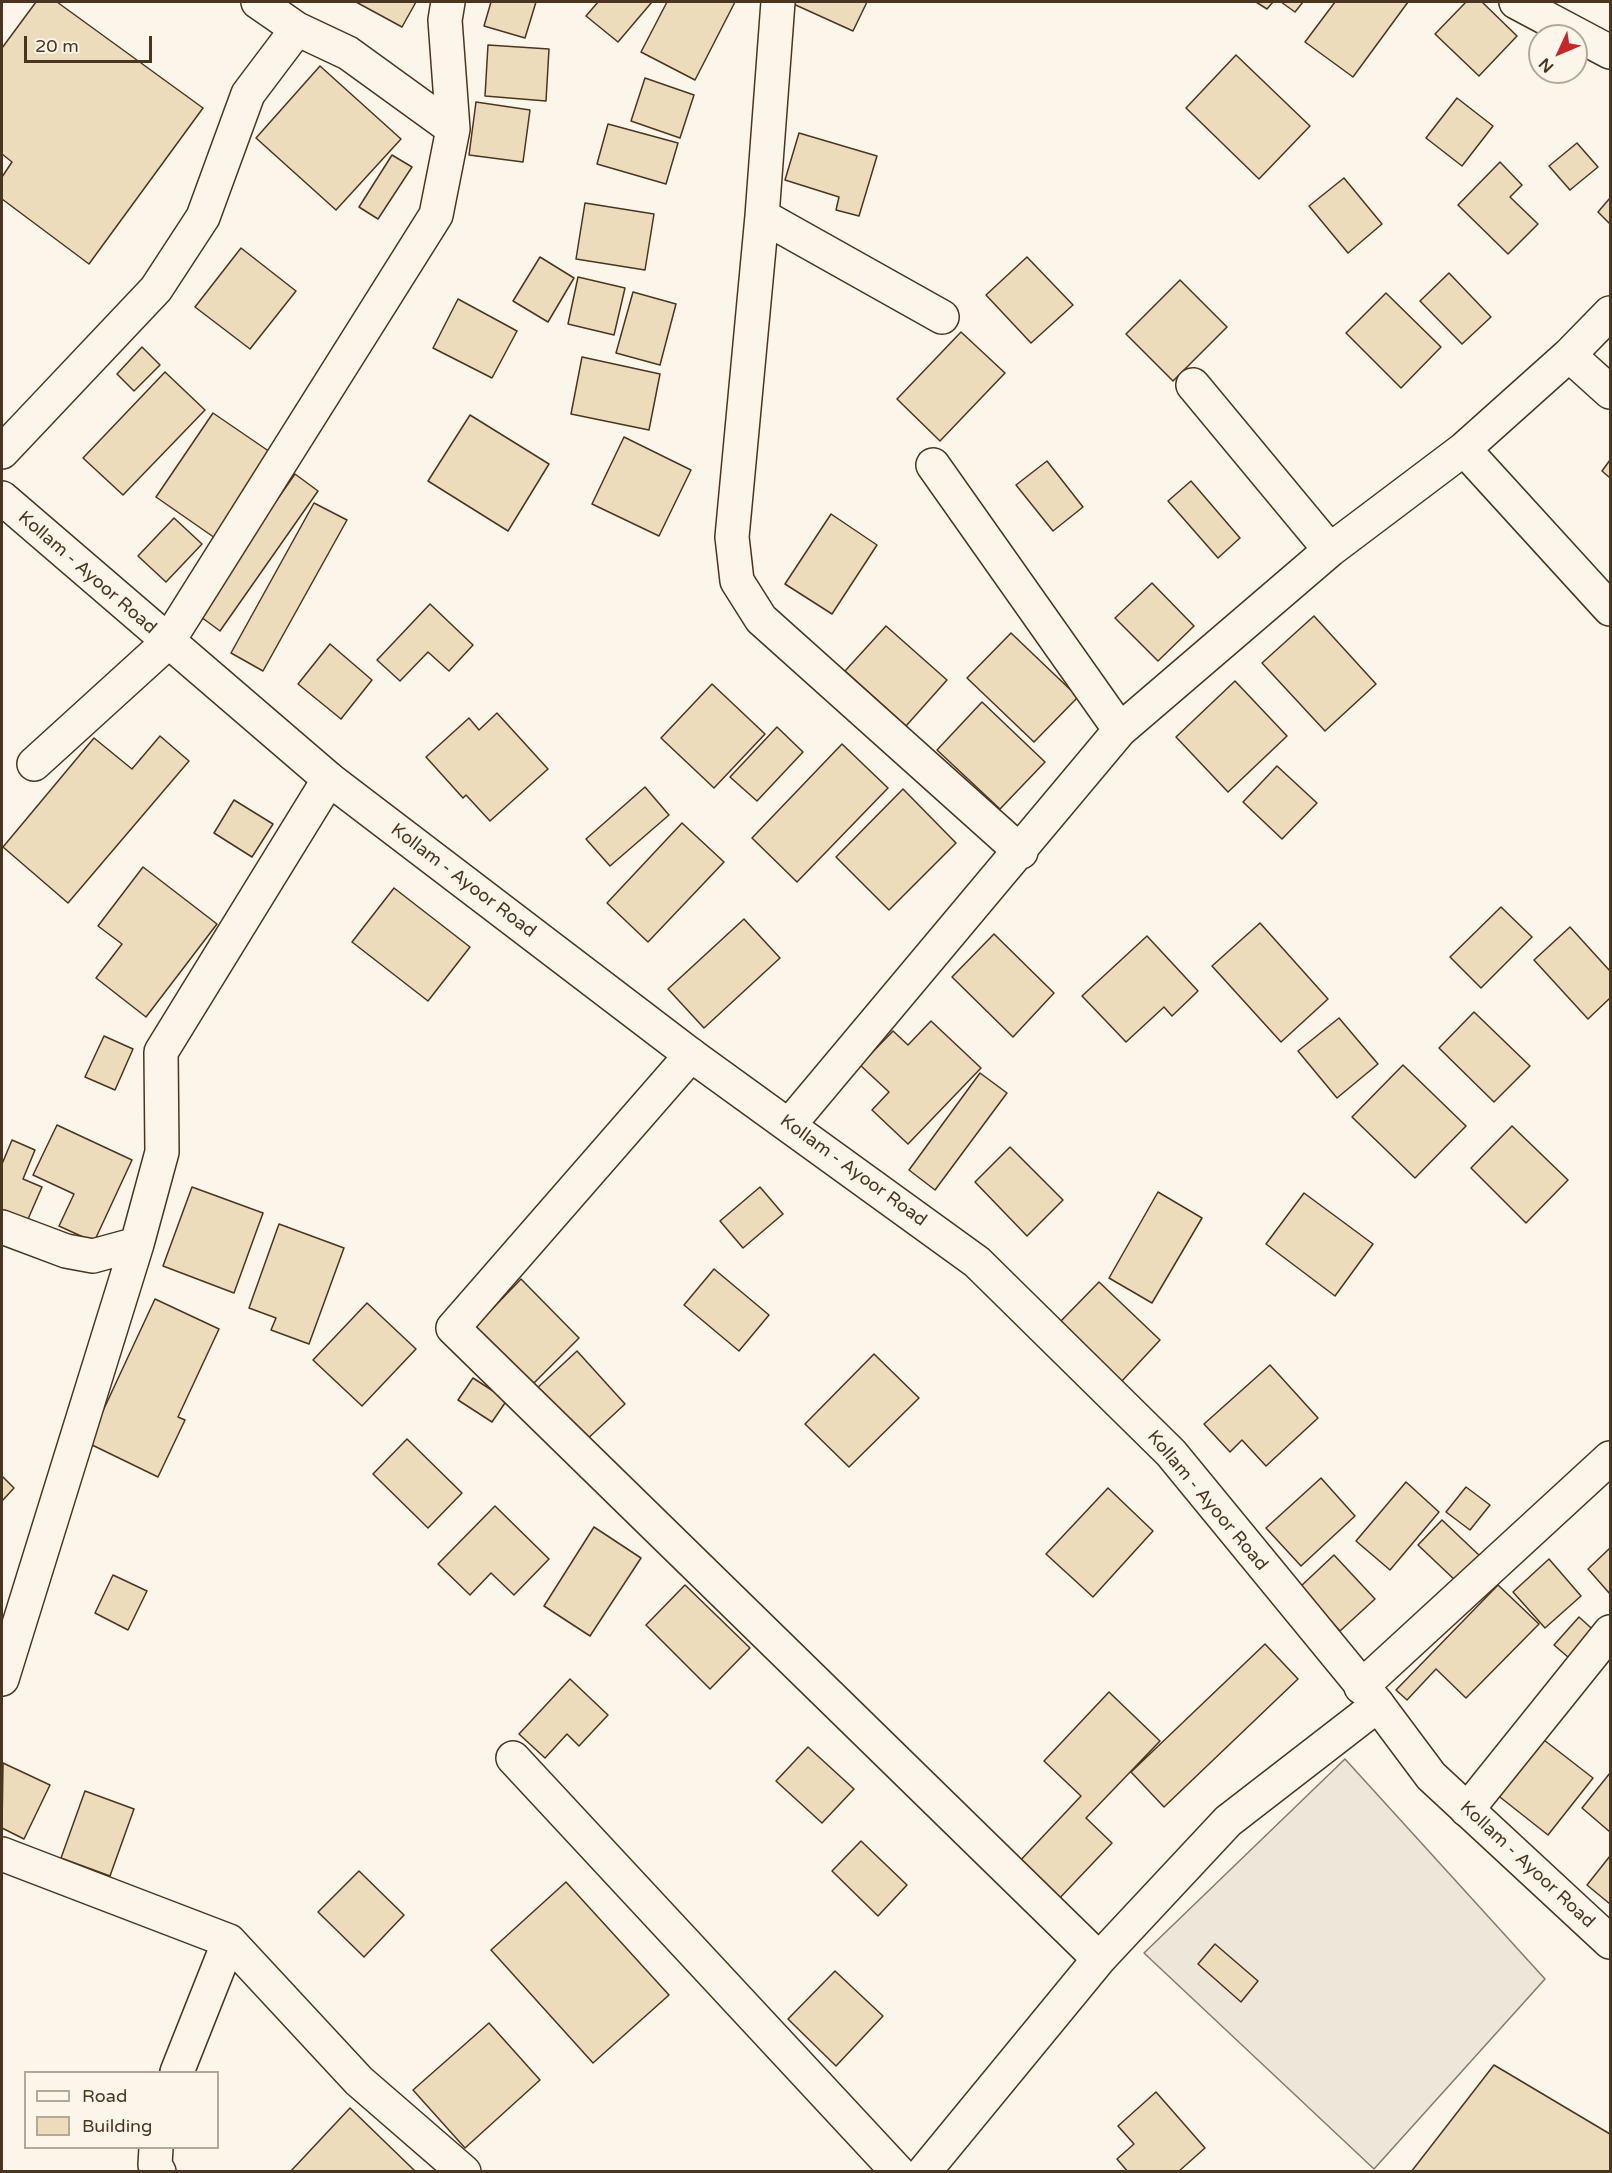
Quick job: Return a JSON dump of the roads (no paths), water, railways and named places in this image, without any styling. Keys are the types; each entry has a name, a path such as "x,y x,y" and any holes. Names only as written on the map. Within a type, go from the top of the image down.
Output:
{"street":[{"path":"258,2 297,29 348,53 453,129"},
{"path":"34,765 167,642 436,215 453,129 445,20 448,2"},
{"path":"778,2 762,216 732,537 737,581 761,619 1021,852"},
{"path":"1516,2 1611,52"},
{"path":"2,452 156,288 203,217 248,94 297,29"},
{"path":"762,216 942,317"},
{"path":"790,1124 1021,852 1120,730 1330,550 1464,449 1569,355 1611,313"},
{"path":"1569,355 1611,392"},
{"path":"1192,385 1330,550"},
{"path":"1464,449 1611,609"},
{"path":"933,465 1120,730"},
{"name":"Kollam - Ayoor Road","path":"2,498 329,779 691,1054 790,1124 985,1270 1171,1453 1369,1696 1431,1776 1611,1942"},
{"path":"2,1679 137,1244 162,1152 161,1052 329,779"},
{"path":"691,1054 453,1328 1099,1959"},
{"path":"2,1227 66,1251 93,1256 137,1244"},
{"path":"924,2172 1099,1959 1228,1821 1369,1696 1611,1458"},
{"path":"1467,1810 1611,1632"},
{"path":"513,1758 898,2172"},
{"path":"2,1854 229,1941 358,2081 464,2172"},
{"path":"178,2071 229,1941"},
{"path":"156,2149 155,2165 159,2172"}]}
